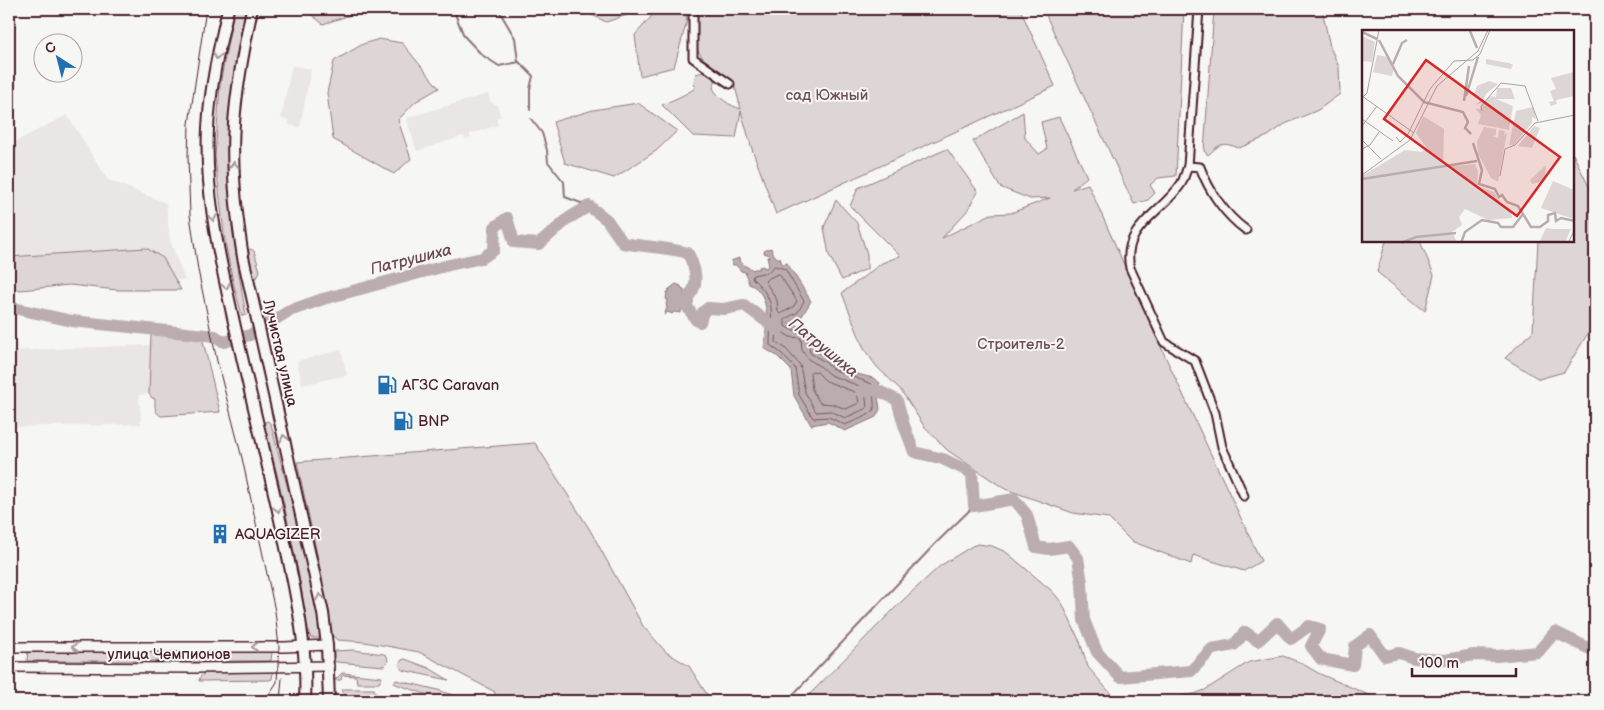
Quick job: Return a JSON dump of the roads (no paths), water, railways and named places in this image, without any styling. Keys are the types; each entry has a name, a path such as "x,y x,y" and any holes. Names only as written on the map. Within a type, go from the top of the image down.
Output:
{"main road":[{"path":"228,9 216,63 208,129 214,227 233,321 277,504 297,606 305,667 305,701"},
{"name":"Лучистая улица","path":"252,9 238,79 233,145 237,216 253,304 266,354 323,613 328,645 329,701"}],"street":[{"path":"693,9 693,58 730,84"},
{"path":"1199,9 1188,166 1181,184 1137,230 1129,245 1127,257 1130,268 1164,342 1195,361 1215,414 1222,447 1244,496"},
{"path":"1188,166 1200,166 1208,186 1235,222 1246,230"},
{"name":"улица Чемпионов","path":"9,647 328,645"},
{"name":"улица Чемпионов","path":"9,666 329,666"}],"water":[{"path":"771,248 777,258 780,258 782,264 787,263 811,301 802,316 788,323 794,326 806,325 812,330 814,350 829,358 834,364 853,373 873,378 880,383 877,390 880,409 876,417 845,431 828,422 811,425 794,396 791,370 777,356 764,348 766,312 762,295 749,284 745,272 741,271 736,265 733,265 731,261 739,258 741,259 739,261 753,270 763,266 765,268 769,266 767,257 770,255 764,253 765,250"},
{"path":"676,284 684,289 684,295 687,296 689,301 693,296 693,303 689,311 692,312 689,314 685,309 681,310 681,313 674,312 672,314 668,312 664,315 667,308 667,292"}],"waterway":[{"path":"453,9 464,36 482,55 499,66 519,62 533,76 530,89 530,110"},
{"path":"498,9 515,38 518,61"},
{"path":"531,119 542,133 548,162 564,182 565,197 589,206"},
{"name":"Патрушиха","path":"9,307 72,321 215,336 224,342 250,335 289,311 323,299 482,258 494,250 495,227 507,218 514,242 539,244 569,218 589,206 607,220 623,243 672,249 688,253 693,266 695,285 686,305 696,320 700,322 703,312 708,308 724,309 744,305 778,330"},
{"name":"Патрушиха","path":"861,391 877,390 897,400 914,452 943,459 972,473 974,506 1014,499 1027,515 1036,547 1049,549 1069,546 1078,558 1082,583 1084,620 1097,652 1120,677 1191,671 1212,649 1234,645 1245,632 1258,641 1277,623 1291,639 1309,626 1320,629 1311,646 1321,659 1353,665 1355,646 1370,635 1385,656 1399,653 1414,658 1445,660 1474,655 1497,656 1538,652 1555,632 1595,650"},
{"path":"787,701 935,544 974,506"}],"tram line":[{"path":"206,9 189,124 190,215 198,270 217,361 242,458 275,611 279,647 277,682 270,693 259,701"},
{"path":"280,701 282,678"}],"place":[{"name":"АГЗС Caravan","path":"387,385"},
{"name":"BNP","path":"403,421"},
{"name":"AQUAGIZER","path":"220,534"}],"park label":[{"name":"сад Южный","path":"827,95"},
{"name":"Строитель-2","path":"1021,344"}]}
